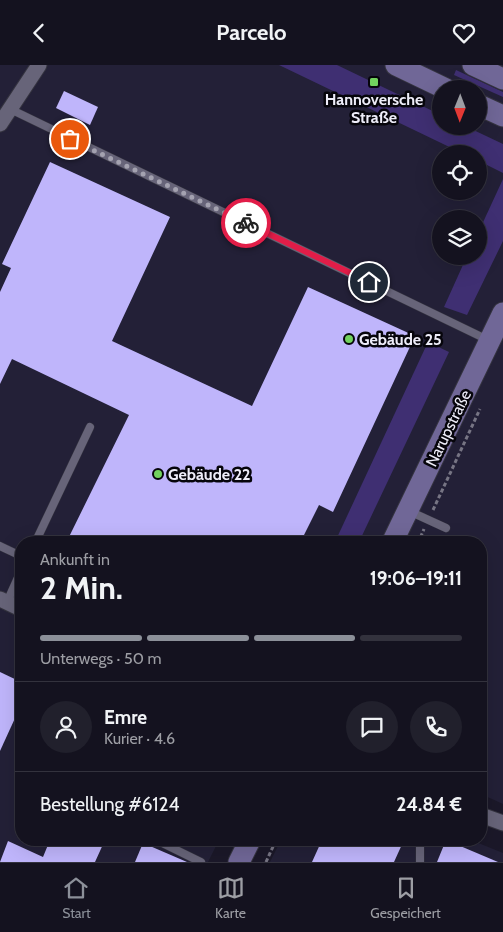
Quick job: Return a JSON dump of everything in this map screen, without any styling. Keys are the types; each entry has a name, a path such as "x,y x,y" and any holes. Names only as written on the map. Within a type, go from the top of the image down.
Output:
{"street":[{"path":"0,124 39,65"},
{"path":"396,65 423,74 432,80"},
{"path":"473,65 503,79"},
{"path":"488,109 503,116"},
{"name":"Narupstraße","path":"396,536 498,330"},
{"path":"3,600 15,606"},
{"path":"487,817 503,823"},
{"path":"239,862 247,846"}],"lane":[{"path":"10,109 498,330"},
{"path":"38,536 90,427"},
{"path":"408,511 446,528"},
{"path":"0,546 15,553"},
{"path":"3,600 15,581"},
{"path":"168,846 201,862"},
{"path":"420,846 420,862"}],"path":[{"path":"421,536 482,405"},
{"path":"266,862 273,846"}],"shaded area":[{"path":"0,65 503,65 503,804 487,797 487,536 15,536 15,846 216,846 208,862 0,862"},
{"path":"279,65 337,65 432,111 432,135 484,135 503,144 503,173 487,165 487,145 445,145"},
{"path":"456,70 477,80 465,80 454,75"},
{"path":"488,85 503,92 503,97 488,90"},
{"path":"503,179 503,241 467,315 444,307 463,265 487,265 487,214"},
{"path":"428,342 449,352 362,536 338,536"},
{"path":"278,846 486,846 503,853 503,862 270,862"}],"building":[{"path":"64,91 98,107 90,125 56,108"},
{"name":"Gebäude 25","path":"50,162 170,217 112,341 252,406 308,287 415,336 333,512 319,505 304,536 69,536 129,415 12,359 0,384 0,292 11,268 2,264"},
{"path":"0,672 15,679 15,718 0,751"},
{"path":"8,841 15,846 43,857 48,846 102,846 95,862 0,862"},
{"path":"142,846 150,846 187,862 135,862"},
{"path":"319,846 401,846 394,862 312,862"},
{"path":"444,846 460,846 498,862 437,862"}],"way so far":[{"path":"70,139 246,223"}],"place":[{"name":"Hannoversche Straße","path":"374,82"},
{"name":"Gebäude 25","path":"349,339"},
{"name":"Gebäude 22","path":"158,474"}],"route":[{"path":"246,223 369,282"}]}
